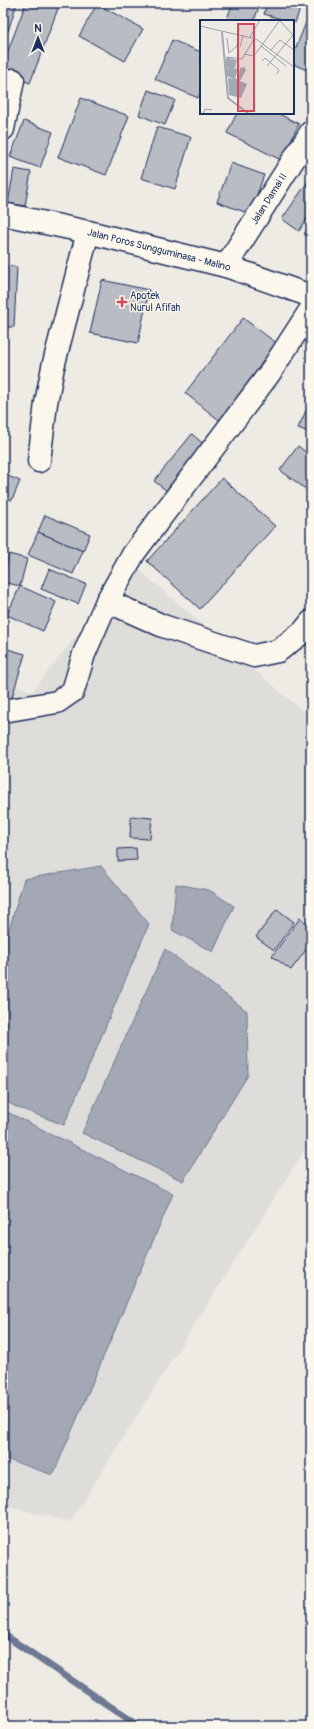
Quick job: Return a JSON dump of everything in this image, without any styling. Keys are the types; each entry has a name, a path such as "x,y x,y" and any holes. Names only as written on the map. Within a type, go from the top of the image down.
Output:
{"street":[{"path":"3,129 13,80"},
{"name":"Jalan Damai II","path":"226,266 311,132"},
{"name":"Jalan Poros Sungguminasa - Malino","path":"3,214 88,232 226,266 311,296"},
{"path":"39,461 46,403 53,367 88,232"},
{"path":"3,711 57,702 73,691 84,654 107,601 134,553 269,374 311,308"},
{"path":"107,601 163,626 254,656 278,651 303,632 311,622"}],"shaded area":[{"path":"132,564 311,718 311,1140 70,1522 3,1505 3,679 32,692"},
{"path":"101,866 149,924 64,1125 14,1106 3,1099 3,949 24,879"},
{"path":"176,884 209,890 234,906 213,952 172,930"},
{"path":"165,949 247,1011 248,1075 183,1181 82,1133"},
{"path":"3,1110 173,1194 53,1475 3,1458"}],"building":[{"path":"3,3 17,3 8,31 3,30"},
{"path":"26,3 60,3 30,83 3,73 3,64"},
{"path":"233,3 260,3 254,20 226,20"},
{"path":"267,3 302,3 295,23 294,20 285,20 264,14"},
{"path":"97,4 143,29 125,61 79,36"},
{"path":"311,10 311,72 294,64 294,52"},
{"path":"172,40 200,52 200,93 198,98 155,79"},
{"path":"148,90 175,100 165,125 139,115"},
{"path":"81,98 129,116 106,175 58,157"},
{"path":"236,114 279,114 299,124 281,160 227,133"},
{"path":"24,121 53,132 40,168 10,157"},
{"path":"157,127 191,137 175,189 141,178"},
{"path":"231,163 264,175 250,214 217,202"},
{"path":"14,169 31,172 25,206 8,203"},
{"path":"311,177 311,213 299,231 282,219"},
{"path":"311,224 311,239 304,234"},
{"path":"3,266 17,267 14,327 3,327"},
{"name":"Apotek Nurul Afifah","path":"102,280 149,290 138,343 90,333"},
{"path":"243,318 283,348 224,424 185,393"},
{"path":"311,400 311,433 298,428"},
{"path":"192,434 208,448 171,494 154,481"},
{"path":"298,446 311,456 311,493 280,470"},
{"path":"3,474 20,481 12,500 3,497"},
{"path":"222,478 275,526 200,609 147,561"},
{"path":"45,515 90,534 83,551 38,532"},
{"path":"38,532 83,551 73,574 28,555"},
{"path":"9,554 27,559 20,586 3,582"},
{"path":"49,569 86,584 78,604 41,589"},
{"path":"20,586 56,602 43,631 7,615"},
{"path":"4,648 25,654 9,707 3,705"},
{"path":"131,816 152,818 150,839 130,838"},
{"path":"136,848 137,860 118,861 118,849"},
{"path":"277,909 294,922 274,950 256,937"},
{"path":"300,918 311,926 311,943 291,970 272,956"}],"waterway":[{"path":"3,1634 139,1726"}],"place":[{"name":"Apotek Nurul Afifah","path":"122,302"}]}
